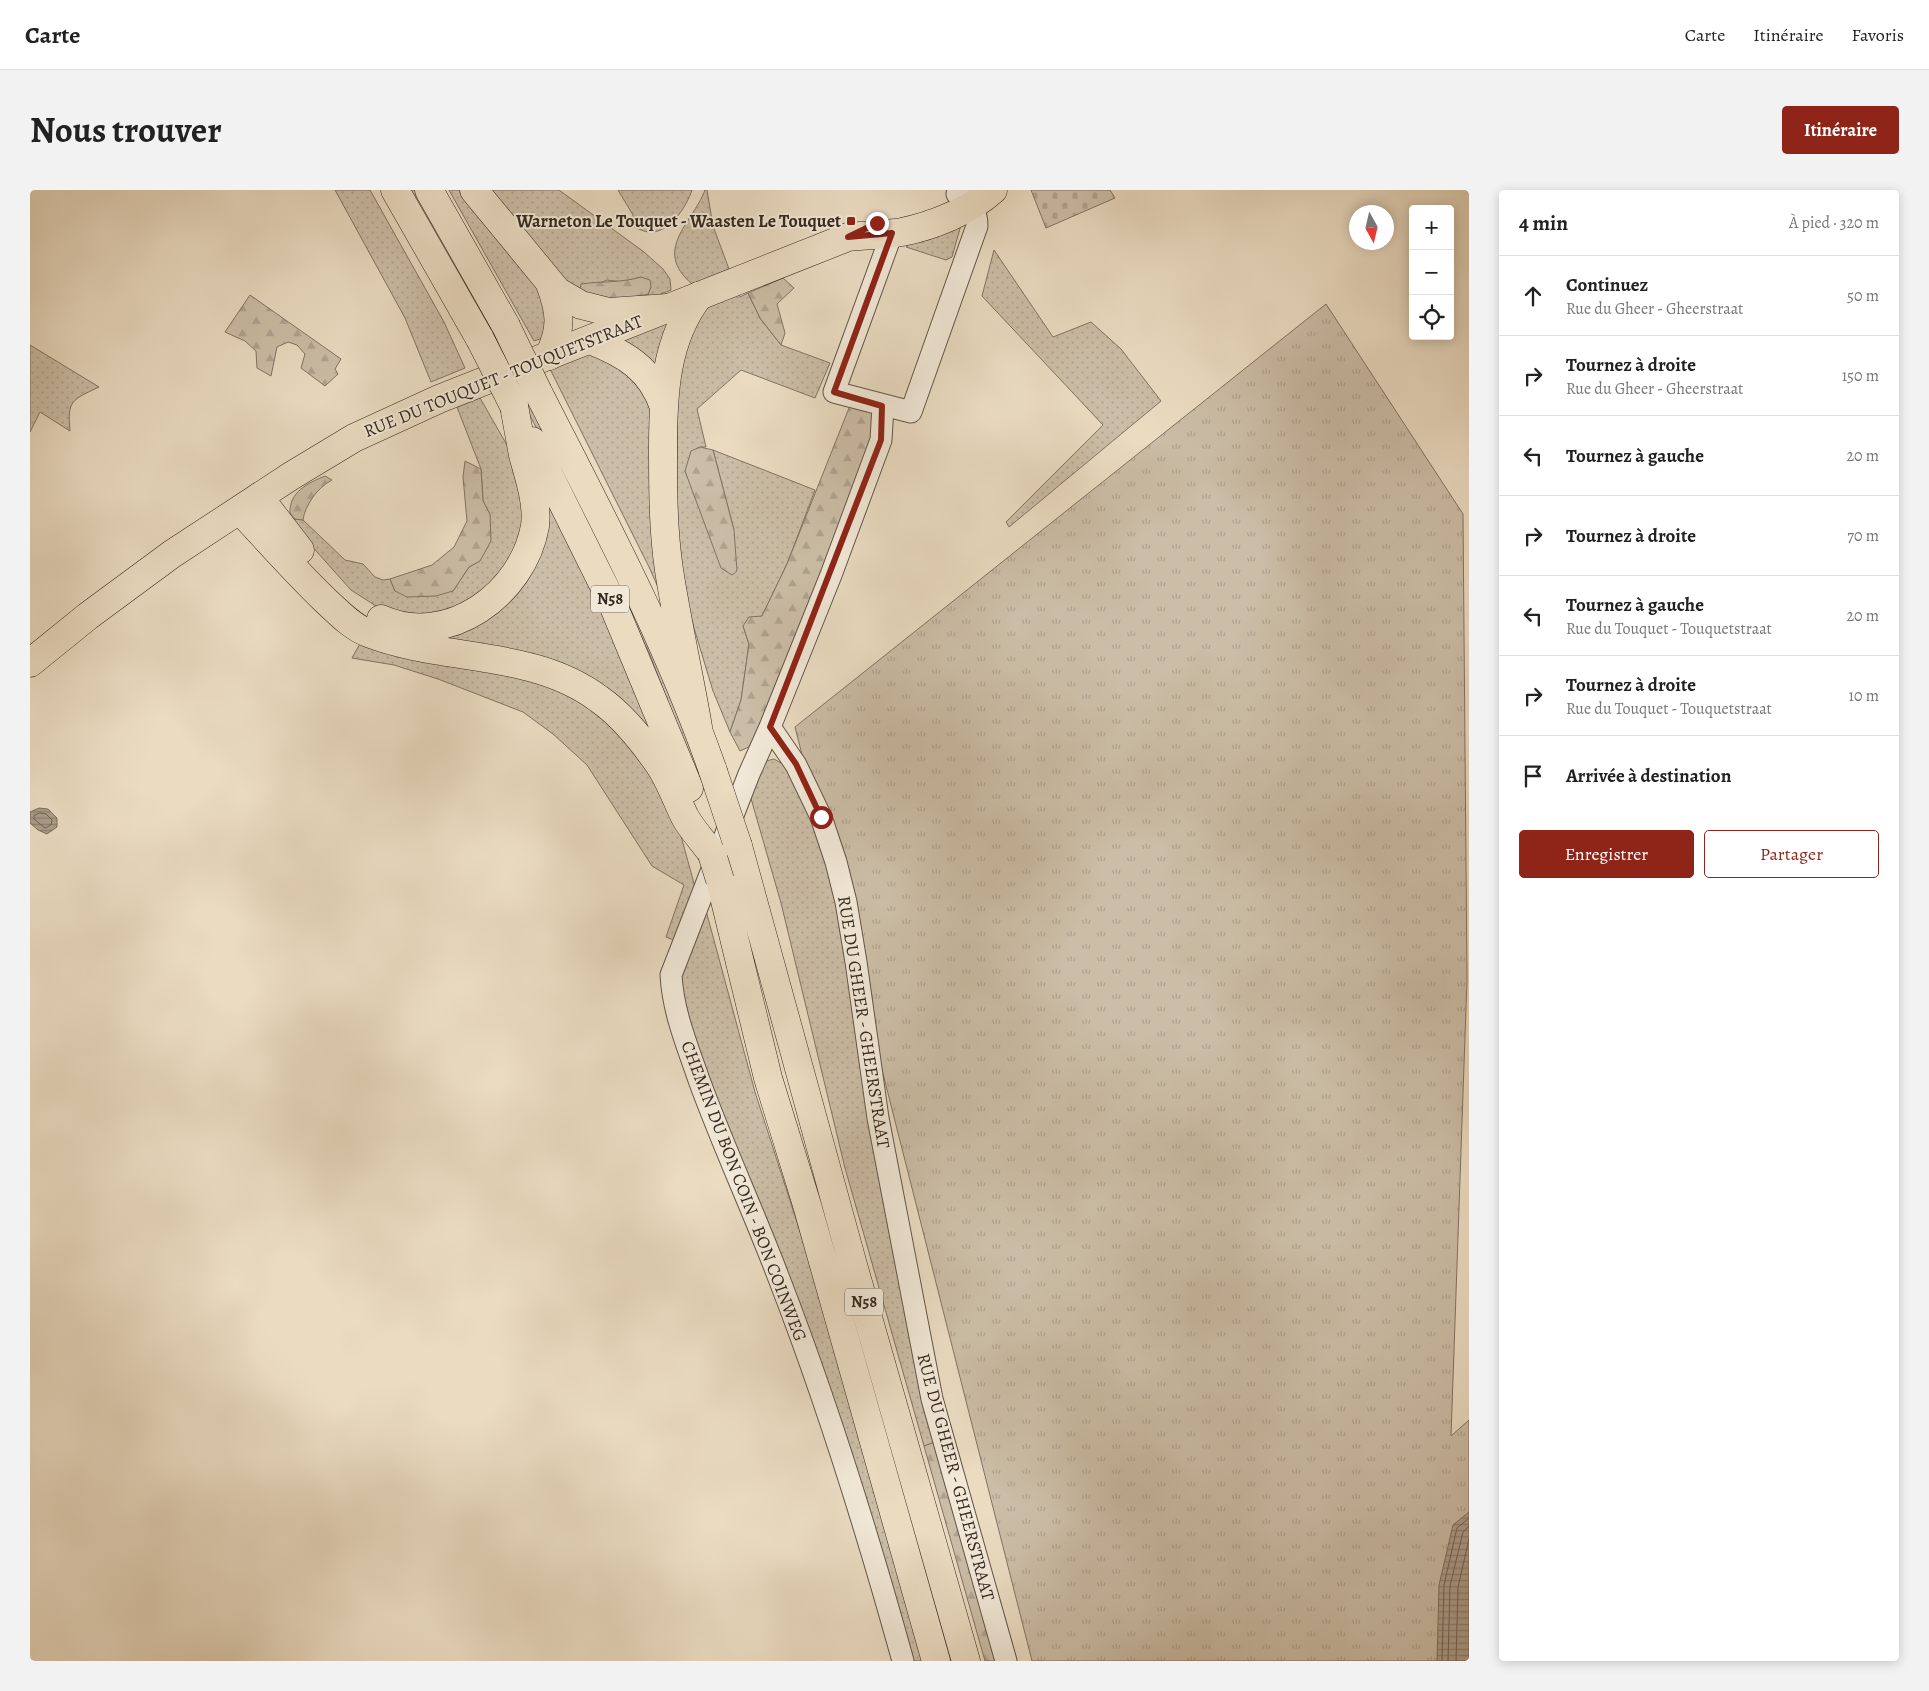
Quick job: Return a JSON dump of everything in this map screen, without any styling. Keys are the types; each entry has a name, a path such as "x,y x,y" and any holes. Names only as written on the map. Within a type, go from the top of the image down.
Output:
{"main road":[{"name":"N58","path":"395,190 480,339 611,600 689,808 712,854 768,1078 936,1661"},
{"name":"N58","path":"429,190 506,326 655,624 698,727 738,846 853,1266 966,1661"},
{"path":"474,190 557,291 581,305 609,312 668,308"},
{"name":"RUE DU TOUQUET - TOUQUETSTRAAT","path":"854,233 892,233 927,225 971,195"},
{"name":"RUE DU TOUQUET - TOUQUETSTRAAT","path":"30,663 88,616 172,554 354,438 439,399 854,233 971,195"},
{"path":"549,356 558,338 559,320 557,302 550,284"},
{"path":"698,727 669,569 663,499 664,408 668,366 683,320 699,296"},
{"path":"590,340 615,350 638,364 652,380 664,408"},
{"path":"250,504 288,536 323,576 362,610 387,622 409,626 434,625 459,619 487,606 509,585 525,559 535,524 532,489 514,406"},
{"path":"250,504 303,579 341,615 366,633 441,651 487,658 532,668 575,684 600,699 630,728 659,764 689,808"}],"street":[{"path":"892,233 834,392 911,412 977,226 971,195"},
{"path":"770,727 881,440 882,406"},
{"name":"CHEMIN DU BON COIN - BON COINWEG","path":"770,727 749,774 671,974 672,997 681,1029 715,1123 762,1234 814,1367 840,1446 903,1661"},
{"name":"RUE DU GHEER - GHEERSTRAAT","path":"770,727 796,764 821,817 836,862 846,902 856,962 878,1118 932,1399 1006,1661"}],"green space":[{"path":"335,190 370,190 444,322 465,368 431,382 405,318"},
{"path":"407,190 417,190 507,347 499,352"},
{"path":"449,190 467,190 549,301 549,336 534,341"},
{"path":"488,190 559,190 644,252 663,269 670,279 671,290 651,298 648,294 651,287 641,277 623,282 607,280 580,292 561,282"},
{"path":"618,190 692,190 686,204 670,224 663,229 649,232 634,227 633,215"},
{"path":"705,190 707,190 713,226 729,269 692,284 681,272 675,260 675,248 679,237"},
{"path":"1031,190 1110,190 1115,198 1046,228"},
{"path":"961,225 952,257 946,260 906,247 909,244"},
{"path":"994,250 1053,337 1091,322 1121,349 1161,401 1009,527 1006,522 1103,425 982,296"},
{"path":"641,277 650,280 651,287 648,294 614,298 580,292 581,284"},
{"path":"783,278 794,288 777,304 785,333 781,345 760,318 748,293"},
{"path":"739,293 740,297 748,293 760,318 781,345 830,363 815,398 741,370 697,409 706,447 700,447 685,471 691,485 734,530 713,450 815,490 787,564 762,616 743,626 749,644 741,700 730,732 713,691 694,628 683,584 676,535 678,357 699,310"},
{"path":"250,295 341,359 335,369 338,374 325,386 301,368 305,354 297,345 288,342 277,347 271,376 257,368 256,351 245,341 225,332"},
{"path":"1326,304 1463,514 1467,980 1451,1436 1469,1420 1469,1661 1032,1661 795,727"},
{"path":"676,319 661,377 619,343"},
{"path":"30,345 99,387 73,402 69,413 70,431 40,412 30,432"},
{"path":"601,349 650,387 677,630 649,567 550,369"},
{"path":"526,385 614,555 711,786 702,790 650,655 623,597 517,390"},
{"path":"480,398 519,466 528,511 514,560 477,600 430,616 401,615 376,606 351,590 293,525 295,519 303,520 345,560 363,564 375,577 383,580 390,579 395,591 453,591 469,567 480,561 490,515 483,501 481,469 457,407"},
{"path":"851,403 876,411 872,435 836,533 751,746 740,751 730,732 741,700 749,644 743,626 749,617 762,616 787,564"},
{"path":"700,447 713,450 734,530 737,571 732,575 721,568 685,471 691,451"},
{"path":"465,461 481,469 483,501 490,514 491,541 480,561 469,567 453,591 436,596 407,597 395,591 390,579 432,565 454,547 467,521 463,477"},
{"path":"325,476 332,480 313,497 306,508 303,520 295,519 290,513 296,494 306,485"},
{"path":"541,489 618,640 665,761 601,692 369,626 354,611 374,621 492,607"},
{"path":"362,640 534,679 566,692 618,729 660,782 681,836 695,887 676,941 666,937 684,885 652,866 587,765 553,734 523,712 438,679 394,665 352,658"},
{"path":"774,759 788,767 836,879 935,1442 924,1446 845,1168 781,903 748,788 762,762"},
{"path":"705,907 755,1092 814,1275 924,1661 907,1661 724,1130 677,985"},
{"path":"935,1442 999,1661 985,1661 924,1446"}],"water":[{"path":"39,808 48,809 57,818 57,827 47,834 38,830 30,823 30,812"},
{"path":"1469,1512 1469,1661 1437,1661 1439,1585 1453,1525"}],"place":[{"name":"Warneton Le Touquet - Waasten Le Touquet","path":"851,221"}],"route":[{"path":"821,817 796,764 770,727 831,575 881,440 882,406 834,392 892,233 848,237 877,223"}]}
